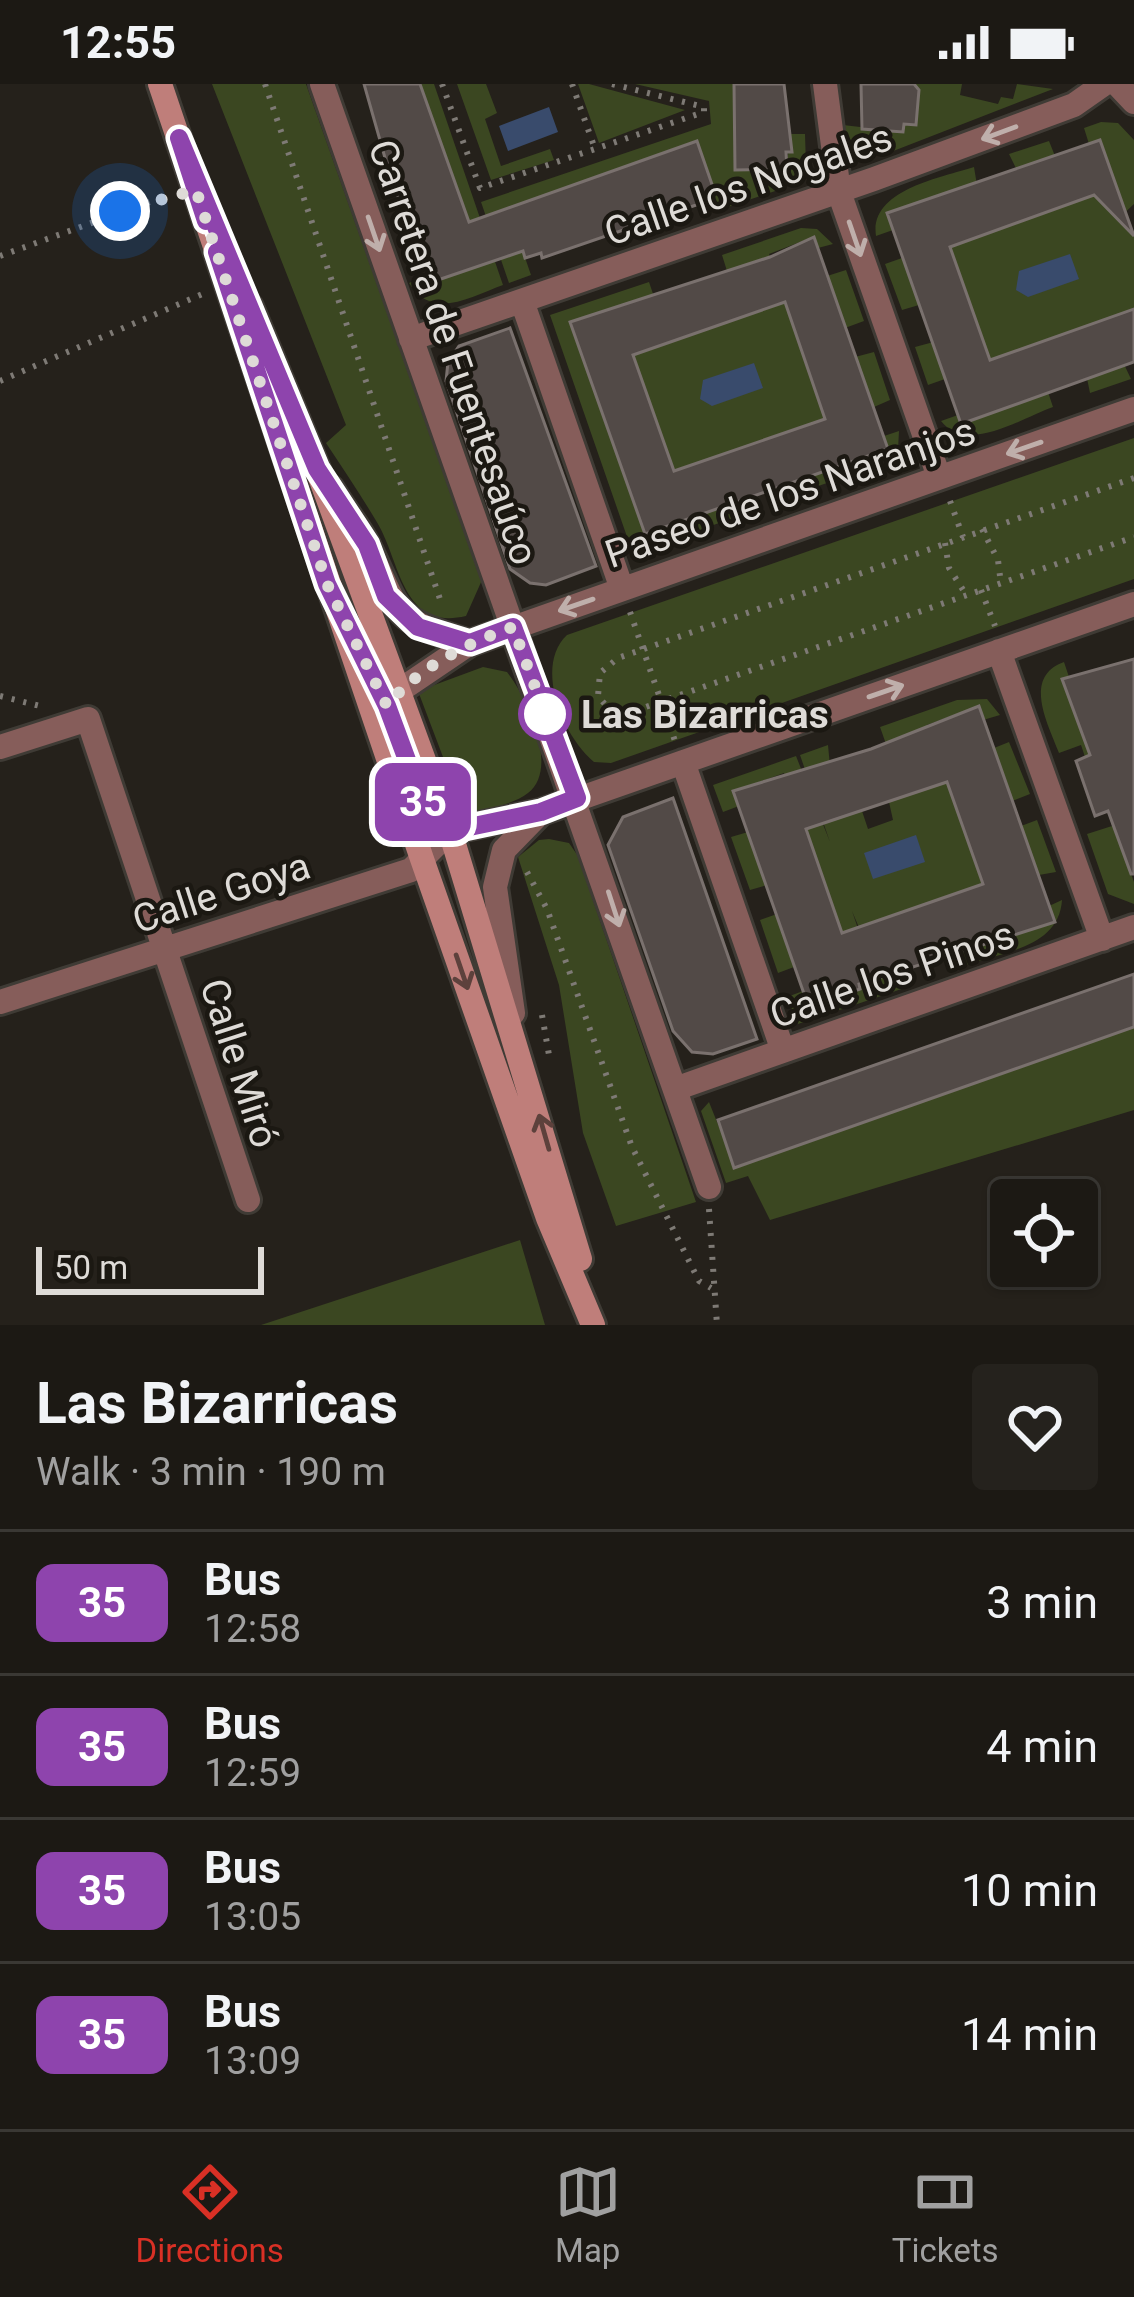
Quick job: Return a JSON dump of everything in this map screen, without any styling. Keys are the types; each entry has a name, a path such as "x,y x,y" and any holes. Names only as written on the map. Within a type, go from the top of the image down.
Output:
{"main road":[{"path":"160,84 327,584 387,706 427,814 450,831 516,1034 597,1325"},
{"path":"179,138 317,469 387,706 422,859 548,1218 597,1325"},
{"path":"422,859 440,867 447,887 484,937"}],"street":[{"name":"Carretera de Fuentesaúco","path":"322,84 577,798 709,1187"},
{"path":"825,84 838,192 944,488"},
{"name":"Calle los Nogales","path":"411,339 838,192 1074,105 1104,84"},
{"path":"1117,84 1134,102"},
{"path":"522,301 626,599"},
{"name":"Paseo de los Naranjos","path":"387,706 461,640 626,599 944,488 1134,409"},
{"path":"317,469 367,545 386,596 418,627 461,640"},
{"path":"450,831 541,812 998,641 1134,604"},
{"path":"998,641 1102,939"},
{"name":"Calle Miró","path":"0,747 88,719 248,1200"},
{"path":"683,762 783,1051"},
{"path":"516,1034 496,887 504,850 541,812"},
{"name":"Calle Goya","path":"0,1002 411,870 450,831"},
{"name":"Calle los Pinos","path":"675,1090 1134,927"}],"path":[{"path":"265,84 461,640"},
{"path":"442,84 480,188 704,112 704,106 612,84"},
{"path":"572,84 596,149"},
{"path":"0,256 160,196 196,190"},
{"path":"0,380 227,284"},
{"path":"1134,478 644,649 608,664 597,683 598,695 609,709 623,713 662,702 1134,537"},
{"path":"944,488 963,537"},
{"path":"982,530 998,560 1001,584"},
{"path":"945,543 949,568 967,596"},
{"path":"981,590 998,641"},
{"path":"626,599 683,762"},
{"path":"512,842 547,909 632,1147 699,1281 710,1288"},
{"path":"709,1187 710,1288 717,1325"}],"green space":[{"path":"212,84 306,84 482,580 466,616 428,614 416,604 378,524 326,443 346,425"},
{"path":"421,84 434,84 503,285 452,303 429,301 409,283 430,275 433,282 483,264"},
{"path":"457,84 486,84 497,113 485,119 501,166 550,149 554,160 491,180"},
{"path":"578,84 589,84 685,110 599,143"},
{"path":"635,84 734,84 737,170 786,169 791,134 805,134 806,166 781,189 716,211 710,194 634,164 508,208 531,275 509,283 481,202 711,124 709,101"},
{"path":"914,84 962,84 960,95 998,104 1001,97 1013,99 1017,84 1053,89 883,155 853,143 843,125 903,132 904,124 916,125"},
{"path":"1118,123 1134,140 1134,204 1118,219 1134,236 1134,309 1103,320 1131,379 1090,393 1077,329 1024,348 1040,394 1048,392 1053,407 994,431 965,434 952,430 941,421 958,415 962,424 1007,408 988,356 943,373 945,379 928,385 915,347 978,330 915,293 919,305 902,310 885,264 902,258 905,265 950,250 932,197 887,213 893,230 876,236 877,220 884,207 910,188 974,167 985,234 1039,215 1009,154 1049,141 1055,156 1116,187 1100,141 1089,144 1084,128"},
{"path":"801,228 817,229 833,244 818,248 813,237 769,254 787,305 827,276 846,270 864,321 845,328 855,357 874,352 890,400 874,407 869,396 842,464 888,449 884,436 899,431 898,450 876,466 801,492 796,479 739,499 744,514 633,554 550,315 649,282 669,341 727,271 722,255"},
{"path":"1134,438 1134,579 611,763 594,762 563,718 556,700 553,664 567,635"},
{"path":"1064,662 1069,677 1062,680 1082,733 1134,762 1085,757 1081,745 1059,753 1041,690 1051,669"},
{"path":"483,667 507,672 515,683 537,733 541,767 537,782 522,797 465,815 418,691"},
{"path":"987,699 1000,715 983,720 978,706 927,725 947,779 998,761 994,748 1009,742 1030,794 1012,801 1021,826 1037,820 1056,872 983,885 1002,940 1053,922 1049,906 1062,900 1051,929 1026,946 963,966 958,950 890,974 905,969 910,986 887,994 852,911 881,996 798,1024 787,997 803,991 809,1008 860,989 841,935 790,952 794,967 778,973 760,920 777,914 767,885 750,890 731,837 748,832 795,800 784,773 734,791 739,806 723,812 713,785 796,756 830,842 800,755 828,745 835,819 862,811 868,829 893,820 889,802 916,793 898,741 886,744 880,727 957,700"},
{"path":"1134,802 1118,838 1134,882 1134,904 1108,894 1087,834 1112,826 1108,812"},
{"path":"539,840 569,843 578,856 696,1202 616,1226 583,1133 559,985 518,857"},
{"path":"1134,1027 1134,1110 770,1220 748,1176 726,1183 701,1111 709,1102 735,1167"},
{"path":"520,1240 545,1325 261,1325"}],"water":[{"path":"549,107 558,132 508,151 499,126"},
{"path":"1070,254 1079,279 1028,297 1016,290 1019,271"},
{"path":"754,363 763,388 712,406 700,399 703,380"},
{"path":"916,835 925,862 873,879 864,853"}],"building":[{"path":"364,84 420,84 469,222 697,141 715,193 697,199 699,204 542,258 541,253 525,258 523,251 432,282 391,179"},
{"path":"734,84 784,84 792,152 786,152 787,169 735,170"},
{"path":"861,84 914,84 919,90 916,125 904,124 903,132 862,129"},
{"path":"1100,140 1134,236 1094,195 950,247 990,360 1134,309 1134,362 961,424 887,213"},
{"path":"814,237 888,449 645,534 570,322 770,257","holes":["785,302 825,419 674,471 633,355"]},
{"path":"510,328 596,566 546,585 530,583 510,569 446,381 448,362 459,346"},
{"path":"1134,659 1131,874 1108,811 1095,816 1076,761 1090,755 1062,679"},
{"path":"979,706 1055,922 859,984 860,989 809,1008 733,791 871,749","holes":["947,782 983,884 842,933 806,829"]},
{"path":"673,798 757,1039 713,1054 692,1052 673,1031 608,845 623,817"},
{"path":"1134,974 1134,1027 734,1168 718,1120"}],"bus line":[{"name":"35","path":"206,221 179,138 317,469 367,545 386,596 418,627 470,643 513,627 577,798 541,812 450,831 427,814 387,706 327,584 217,252"}],"place":[{"name":"Las Bizarricas","path":"545,714"}],"route":[{"path":"120,211 160,196 196,190 327,584 387,706 399,691 470,643 513,627 545,714"}]}
